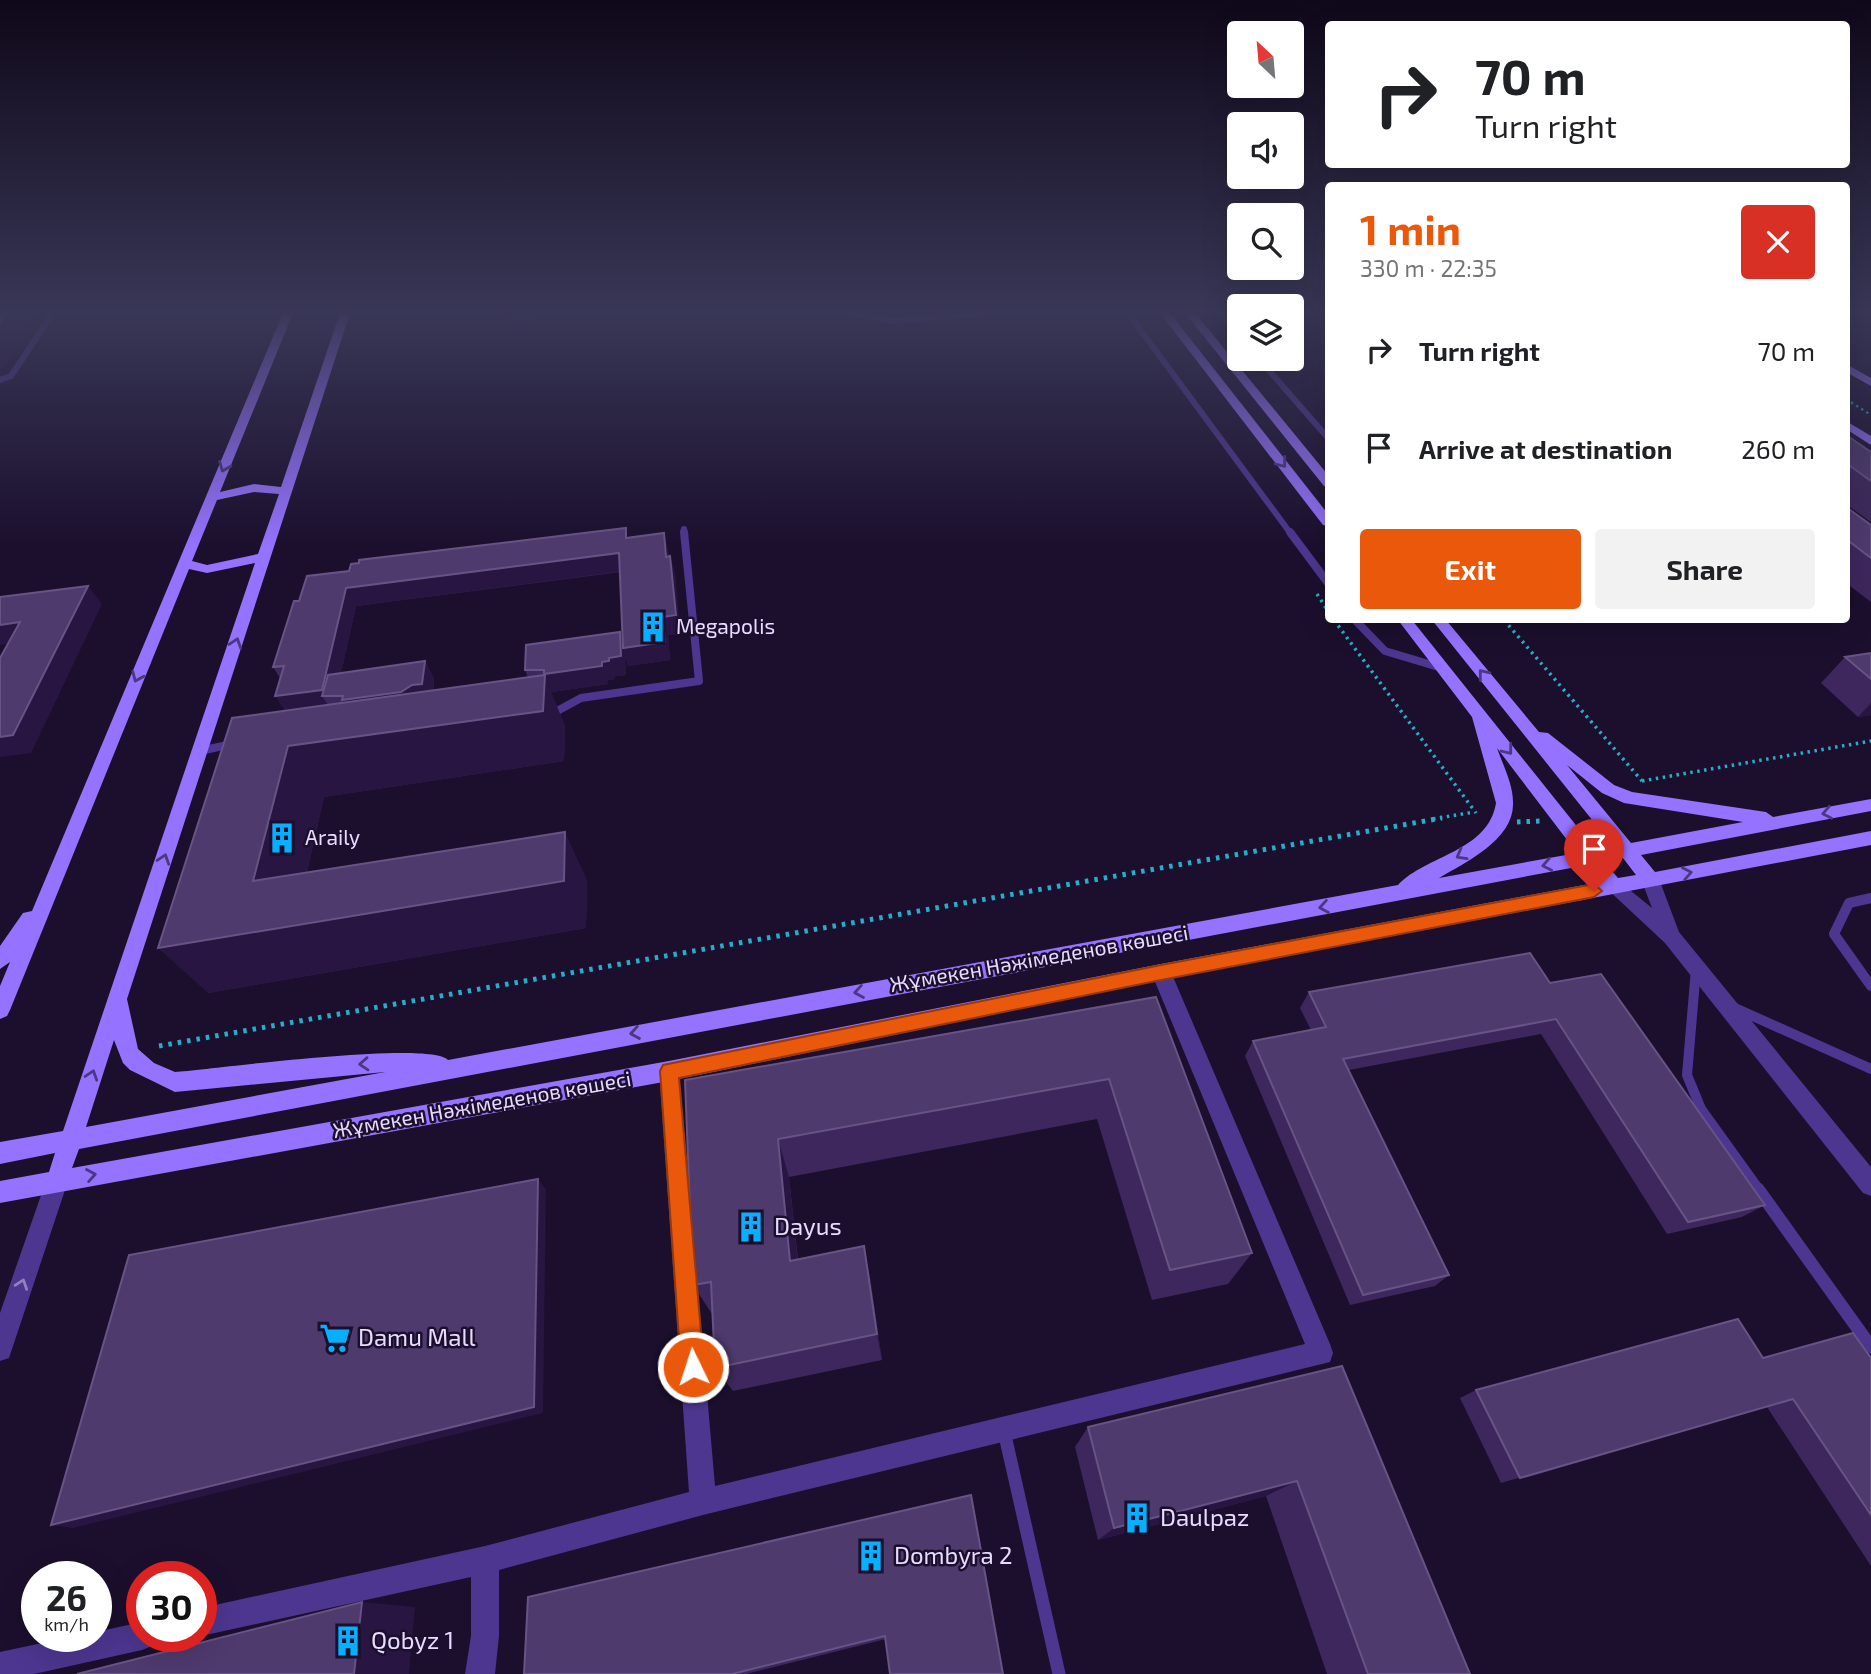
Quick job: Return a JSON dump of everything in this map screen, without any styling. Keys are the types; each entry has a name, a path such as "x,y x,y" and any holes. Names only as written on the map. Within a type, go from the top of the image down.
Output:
{"main road":[{"path":"0,1010 255,391"},
{"path":"57,1181 320,391"},
{"path":"1226,391 1325,518"},
{"path":"1253,391 1325,479"},
{"path":"1850,427 1871,441"},
{"path":"211,498 254,488 286,491"},
{"path":"184,563 206,569 228,567 264,557"},
{"path":"1407,623 1615,887"},
{"path":"1441,623 1650,880"},
{"path":"1399,893 1479,845 1501,823 1505,803 1478,713"},
{"path":"1526,727 1608,789 1630,798 1783,821"},
{"name":"Жұмекен Нәжімеденов көшесі","path":"0,1153 456,1066 1871,805"},
{"name":"Жұмекен Нәжімеденов көшесі","path":"0,1192 669,1071 1161,972 1871,838"},
{"path":"0,961 46,895"},
{"path":"119,994 122,1039 131,1058 147,1072 175,1082 381,1062 456,1066"}],"street":[{"path":"1650,880 1672,937"},
{"path":"1615,887 1672,937 1871,1185"},
{"path":"217,1619 485,1560 704,1502 1323,1359 1161,972"},
{"path":"669,1071 704,1502"},
{"path":"0,1349 57,1181"},
{"path":"480,1674 485,1636 485,1560"},
{"path":"0,1667 126,1639"}],"lane":[{"path":"1186,391 1325,579"},
{"path":"1287,391 1325,435"},
{"path":"536,718 550,716 581,698 699,681 684,530"},
{"path":"1358,623 1385,651 1443,668"},
{"path":"200,751 238,743"},
{"path":"1871,898 1849,903 1834,934 1871,986"},
{"path":"1696,967 1687,1076 1701,1109 1871,1347"},
{"path":"1727,1004 1871,1069"},
{"path":"1004,1431 1059,1674"}],"path":[{"path":"1850,402 1871,415"},
{"path":"1337,623 1474,812 1501,823 1562,820"},
{"path":"1507,623 1642,781"},
{"path":"1630,798 1642,781 1871,741"},
{"path":"159,1046 1474,812"}],"building":[{"path":"1850,438 1871,452 1871,481 1850,466"},
{"path":"1850,510 1871,525 1871,558 1850,542"},
{"path":"626,528 626,538 664,533 666,557 670,556 676,615 663,617 665,642 623,648 619,553 346,588 322,690 275,696 284,666 273,667 294,601 299,601 307,576 349,571 351,564 359,563 359,560"},
{"path":"88,586 13,735 0,737 0,658 20,622 0,625 0,597"},
{"path":"620,632 621,656 609,658 609,661 602,662 602,666 544,674 544,670 525,670 526,645"},
{"path":"1871,653 1871,679 1845,657"},
{"path":"425,661 422,684 412,685 401,692 342,700 343,696 322,696 328,675"},
{"path":"545,675 543,711 288,746 253,881 565,832 564,881 158,948 232,718"},
{"path":"1530,953 1550,983 1601,974 1765,1205 1688,1222 1556,1019 1343,1059 1449,1275 1363,1295 1253,1041 1326,1027 1309,992"},
{"path":"1156,997 1252,1253 1170,1270 1109,1079 778,1139 790,1261 864,1246 877,1334 715,1368 711,1282 693,1285 685,1080"},
{"name":"Damu Mall","path":"538,1179 534,1407 51,1525 129,1255"},
{"path":"1738,1319 1763,1358 1853,1333 1871,1358 1871,1515 1793,1399 1520,1478 1476,1390"},
{"name":"Daulpaz","path":"1342,1366 1470,1674 1368,1674 1297,1481 1114,1528 1088,1427"},
{"name":"Dombyra 2","path":"971,1495 1003,1674 890,1674 885,1636 732,1674 524,1674 528,1597"},
{"path":"362,1602 354,1674 77,1674 164,1652 217,1652 217,1639"}],"place":[{"name":"Megapolis","path":"653,627"},
{"name":"Araily","path":"282,838"},
{"name":"Dayus","path":"751,1227"},
{"name":"Damu Mall","path":"335,1338"},
{"name":"Daulpaz","path":"1137,1518"},
{"name":"Dombyra 2","path":"871,1556"},
{"name":"Qobyz 1","path":"348,1641"}],"route":[{"path":"693,1367 669,1071 1161,972 1594,891"}]}
